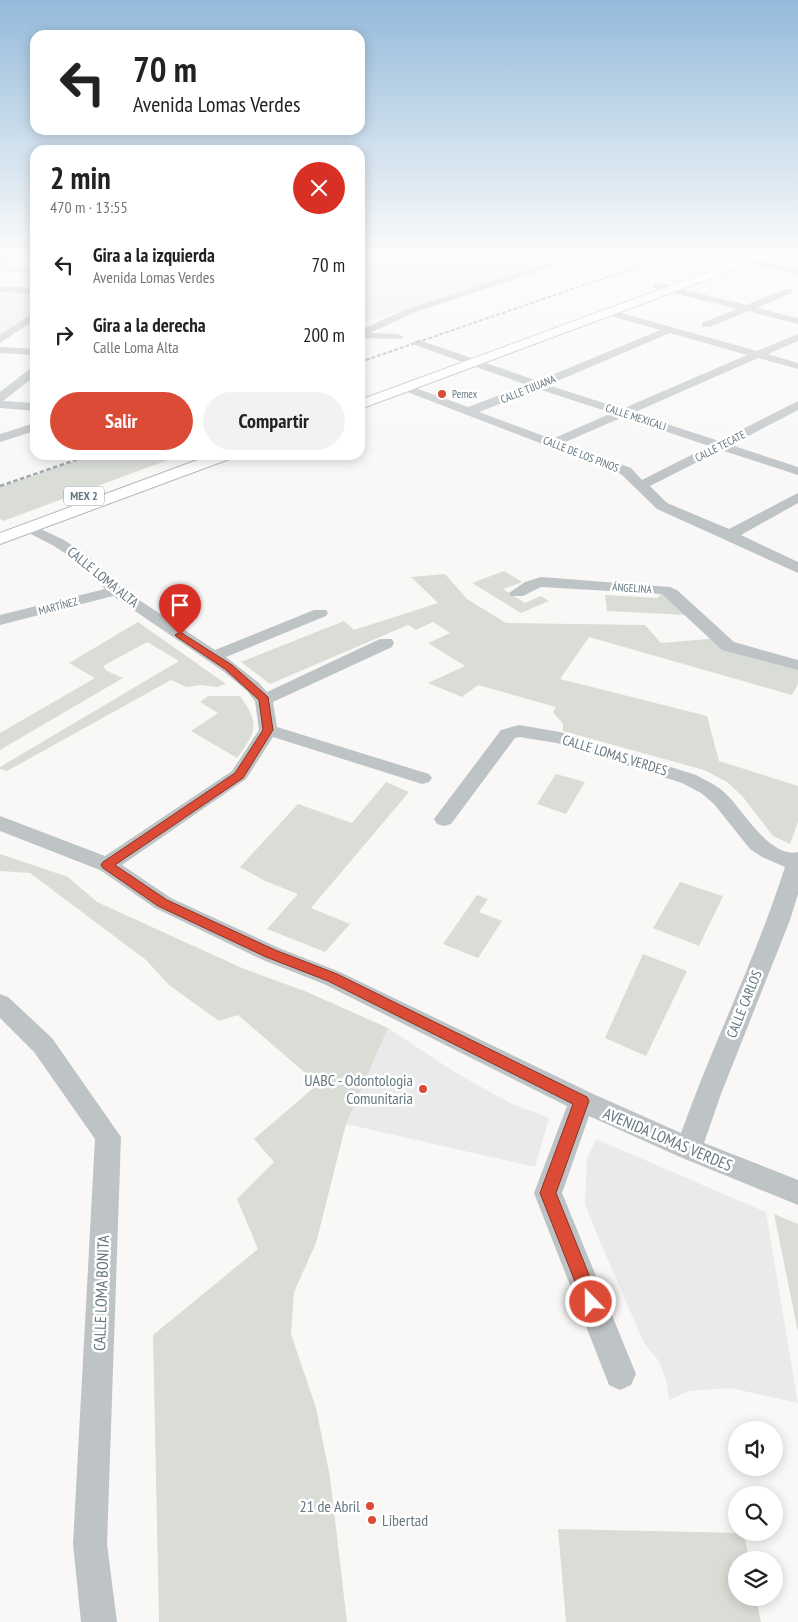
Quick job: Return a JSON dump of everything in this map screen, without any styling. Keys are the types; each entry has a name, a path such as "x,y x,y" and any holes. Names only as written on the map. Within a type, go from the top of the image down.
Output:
{"main road":[{"path":"365,404 550,329"},
{"path":"365,393 468,361 560,329"},
{"name":"MEX 2","path":"0,540 175,469 189,460"},
{"name":"MEX 2","path":"0,527 208,460"}],"street":[{"path":"0,340 16,329"},
{"path":"387,329 398,336"},
{"path":"664,329 798,366"},
{"name":"CALLE TIJUANA","path":"470,411 538,385 669,330"},
{"name":"CALLE MEXICALI","path":"365,335 398,336 538,385 798,471"},
{"path":"553,443 624,414 798,337"},
{"path":"0,350 30,352"},
{"path":"0,398 30,376"},
{"name":"CALLE DE LOS PINOS","path":"406,388 626,472 662,506 730,535 798,568"},
{"path":"0,404 30,407"},
{"name":"CALLE TECATE","path":"640,486 722,446 798,405"},
{"path":"0,438 30,429"},
{"path":"730,535 798,497"},
{"name":"CALLE LOMA ALTA","path":"30,528 59,543 86,561 116,591 229,667 264,700"},
{"name":"ÁNGELINA","path":"517,593 530,585 542,582 665,590 672,593 728,646 798,665"},
{"name":"MARTÍNEZ","path":"0,620 116,591"},
{"path":"212,657 320,613"},
{"path":"107,865 239,776 268,730 264,700 386,643"},
{"path":"268,730 422,778"},
{"name":"CALLE LOMAS VERDES","path":"444,819 508,734 519,731 560,738 690,779 708,789 721,800 757,844 769,852 797,861"},
{"name":"AVENIDA LOMAS VERDES","path":"0,823 107,865 162,903 271,954 332,978 582,1101 689,1149 798,1193"},
{"name":"CALLE CARLOS","path":"689,1149 708,1094 779,920 792,900 797,861"},
{"name":"CALLE LOMA BONITA","path":"0,1003 43,1045 108,1137 90,1544 98,1622"},
{"path":"582,1101 548,1193 620,1374"}],"shaded area":[{"path":"0,329 16,329 0,340"},
{"path":"78,460 168,460 3,521 0,519 0,487"},
{"path":"504,571 522,582 503,589 525,603 541,596 549,601 521,613 472,583"},
{"path":"445,574 467,599 506,623 645,625 661,643 719,638 798,664 798,684 792,695 589,637 560,679 707,716 719,761 798,786 798,822 790,844 773,836 743,797 727,782 704,770 563,731 563,724 553,712 556,707 478,685 462,697 428,683 465,666 428,643 450,633 433,622 416,630 408,625 270,684 241,662 344,621 354,630 438,603 411,577"},
{"path":"662,593 687,615 607,611 605,595 657,598"},
{"path":"138,622 226,684 217,687 202,685 186,687 171,680 7,771 0,769 0,767 179,661 147,642 103,666 107,671 123,678 0,750 0,733 95,678 69,663"},
{"path":"208,696 240,696 251,714 253,721 252,734 237,758 191,731 218,713 200,702"},
{"path":"556,774 585,782 566,814 537,804"},
{"path":"386,782 409,792 311,908 350,924 325,952 267,929 298,894 265,881 240,867 298,804 352,823"},
{"path":"0,854 68,877 97,902 242,968 307,992 388,1028 346,1124 316,1243 294,1292 291,1334 316,1408 330,1477 347,1622 159,1622 153,1335 258,1249 237,1199 274,1162 254,1139 318,1084 238,1015 219,1021 169,985 146,960 30,873 0,871"},
{"path":"680,882 723,896 699,946 653,928"},
{"path":"477,895 488,899 479,912 502,921 478,958 443,944"},
{"path":"643,954 687,971 646,1056 605,1038"},
{"name":"UABC - Odontologia Comunitaria","path":"388,1028 456,1073 512,1104 549,1118 535,1167 346,1124"},
{"path":"596,1139 766,1212 798,1403 731,1388 689,1391 669,1400 666,1379 658,1360 644,1343 585,1204 587,1159"},
{"path":"774,1214 798,1224 798,1332"},
{"path":"558,1529 728,1533 728,1541 745,1541 747,1551 728,1551 728,1606 758,1606 761,1622 566,1622"}],"railway":[{"path":"365,360 457,329"},
{"path":"0,486 75,460"}],"place":[{"name":"Pemex","path":"442,394"},
{"name":"UABC - Odontologia Comunitaria","path":"423,1089"},
{"name":"21 de Abril","path":"370,1506"},
{"name":"Libertad","path":"372,1520"}],"route":[{"path":"180,635 229,667 253,687 264,700 268,730 239,776 107,865 162,903 271,954 332,978 582,1101 548,1193 591,1302"}]}
